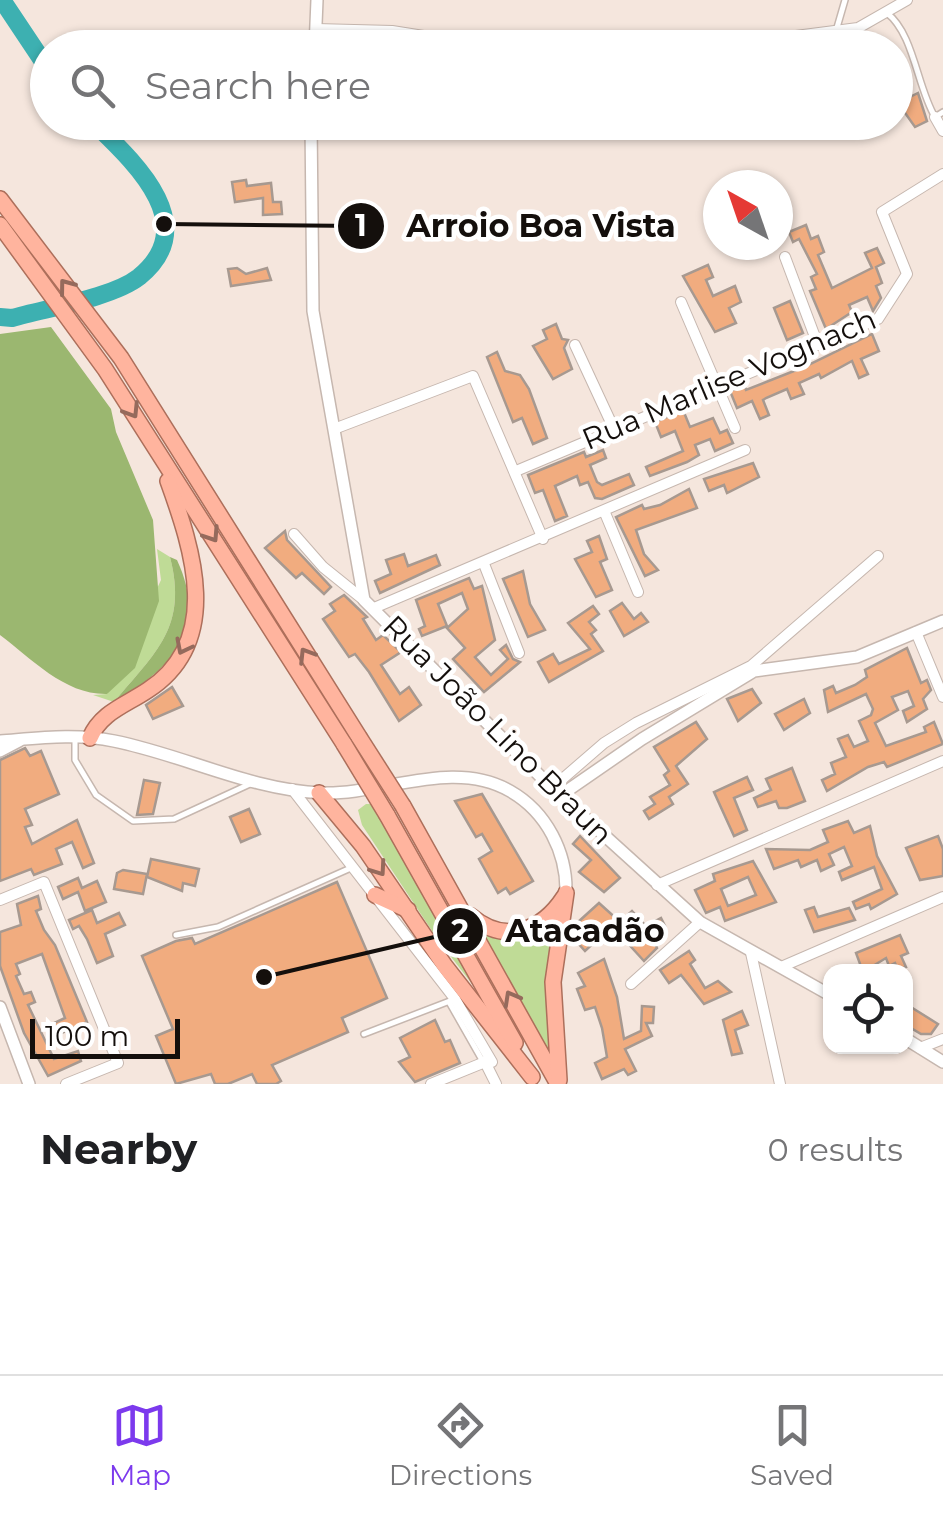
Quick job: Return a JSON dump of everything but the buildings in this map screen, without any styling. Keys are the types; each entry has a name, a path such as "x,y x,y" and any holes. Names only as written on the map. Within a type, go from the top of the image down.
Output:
{"highway":[{"path":"0,200 5,219 159,454 351,741 403,806 559,1084"},
{"path":"5,219 121,358 351,741 387,815 479,972 534,1080"},
{"path":"83,737 109,712 162,682 194,625 198,600 191,546 159,454"},
{"path":"318,793 534,1080"},
{"path":"464,910 496,932 518,931 544,922 566,894"},
{"path":"559,1084 552,982 566,894"},
{"path":"375,895 409,910"}],"street":[{"path":"317,0 316,29 354,30"},
{"path":"847,30 858,28 907,0"},
{"path":"939,114 943,132"},
{"name":"Rua João Lino Braun","path":"312,140 313,311 369,604 557,791 700,922 823,991"},
{"path":"874,200 882,212 943,174"},
{"name":"Rua Marlise Vognach","path":"516,470 878,319 907,274 882,212"},
{"path":"785,260 818,344"},
{"path":"681,302 735,428"},
{"path":"575,344 614,429"},
{"path":"334,429 473,376 543,539"},
{"path":"294,534 323,568 369,604 484,564 745,450"},
{"path":"605,514 638,592"},
{"path":"557,791 753,668 878,556"},
{"path":"484,564 519,653"},
{"path":"753,668 857,657 943,621"},
{"path":"916,632 943,697"},
{"path":"0,741 83,737 254,781 318,793 365,792 450,778 494,784 529,806 560,847 566,894"},
{"path":"0,751 23,739"},
{"path":"657,885 943,761"},
{"path":"292,789 356,866 452,1001 496,1084"},
{"path":"0,900 44,882 118,1063 66,1084"},
{"path":"781,967 943,897"},
{"path":"631,984 700,922"},
{"path":"751,953 780,1084"},
{"path":"0,1007 29,1084"},
{"path":"920,1048 943,1038"},
{"path":"913,1044 943,1062"},
{"path":"431,1084 485,1059"}],"lane":[{"path":"837,30 845,0"},
{"path":"887,13 899,22 902,30"},
{"path":"913,66 922,95 939,114"},
{"path":"83,737 75,760 96,795 132,820 174,818 254,781"},
{"path":"176,935 218,927 356,866"},
{"path":"364,1034 452,1001"}],"green space":[{"path":"51,327 111,409 116,432 153,520 159,601 135,668 107,694 77,689 63,682 0,635 0,334"},
{"path":"157,549 170,557 174,581 175,602 164,637 114,702 93,695 107,694 161,580"},
{"path":"170,557 177,560 186,585 186,627 168,661 114,702 155,653 171,620 175,602"},
{"path":"372,804 493,1011 438,940 362,825 358,810"},
{"path":"558,921 549,975 549,1060 479,927 520,939 540,935"}],"waterway":[{"path":"2,0 30,42"},
{"path":"0,317 12,318 113,291 139,277 157,257 165,236 155,194 111,140"}],"place":[{"name":"Arroio Boa Vista","path":"164,224"},
{"name":"Atacadão","path":"264,977"}]}
